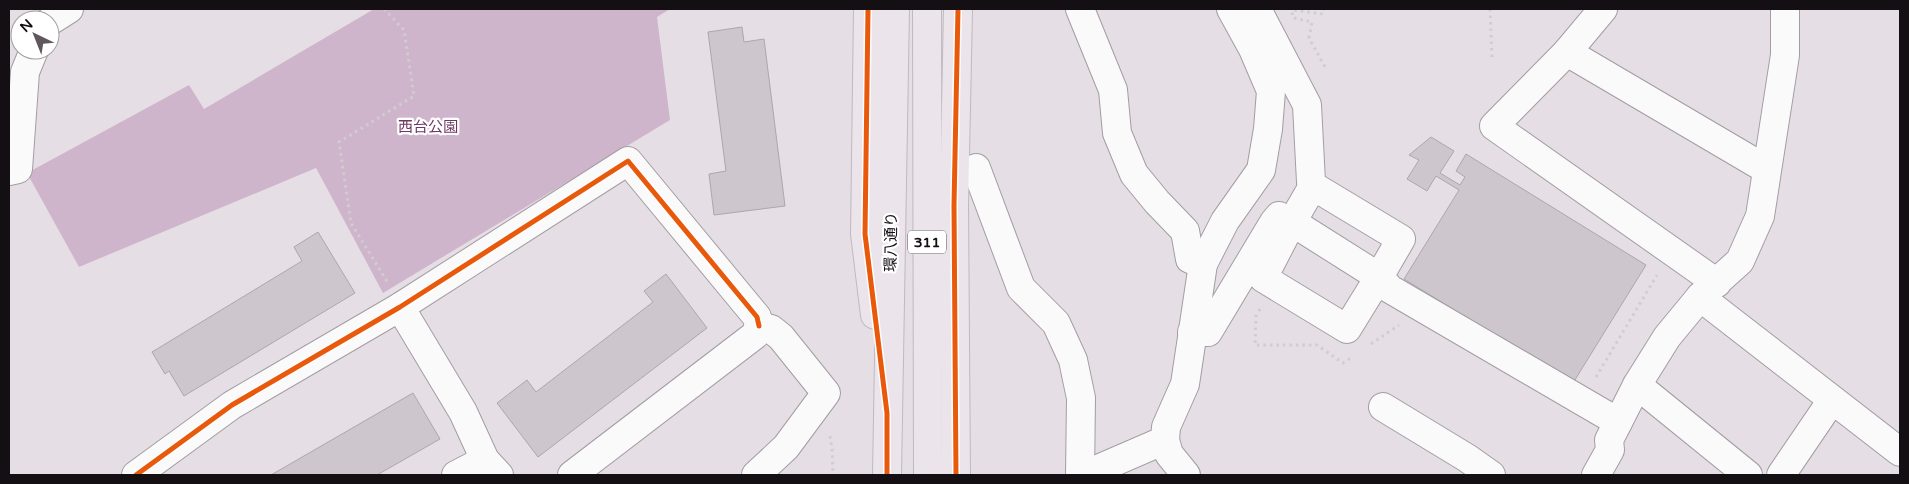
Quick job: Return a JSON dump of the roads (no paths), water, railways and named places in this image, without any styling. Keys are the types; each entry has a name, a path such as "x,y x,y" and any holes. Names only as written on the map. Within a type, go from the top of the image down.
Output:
{"main road":[{"path":"868,9 865,234 888,413"},
{"name":"環八通り","path":"887,475 895,9"},
{"name":"311","path":"927,9 928,475"},
{"path":"956,475 954,205 958,9"}],"street":[{"path":"1080,9 1113,90 1117,133 1134,174 1185,232 1190,259 1203,264"},
{"path":"1186,475 1170,454 1165,440 1166,427 1185,384 1203,264 1224,221 1261,170 1268,129 1271,91 1253,49 1231,9"},
{"path":"1256,9 1307,105 1311,182 1314,186 1401,239 1346,329 1263,278 1292,222 1314,186"},
{"path":"1603,9 1567,52 1494,126 1708,290 1832,400 1900,452"},
{"path":"1596,475 1610,450 1609,440 1618,422 1637,385 1667,336 1708,290 1740,261 1760,216 1785,55 1785,9"},
{"path":"1567,52 1766,169"},
{"path":"9,170 18,168 25,72 30,60"},
{"path":"136,475 232,405 396,299 628,161 765,327 781,337 826,393 786,447 756,475"},
{"path":"976,168 1021,288 1056,324 1073,360 1081,398 1080,475"},
{"path":"1192,332 1208,332 1274,222 1280,216 1379,277 1390,289 1618,422"},
{"path":"396,299 462,412 492,468 456,475"},
{"path":"572,475 765,327"},
{"path":"1637,385 1748,475"},
{"path":"1781,475 1832,400"},
{"path":"1383,407 1467,458 1491,475"},
{"path":"1084,475 1165,440"}],"park label":[{"name":"西台公園","path":"428,127"}]}
